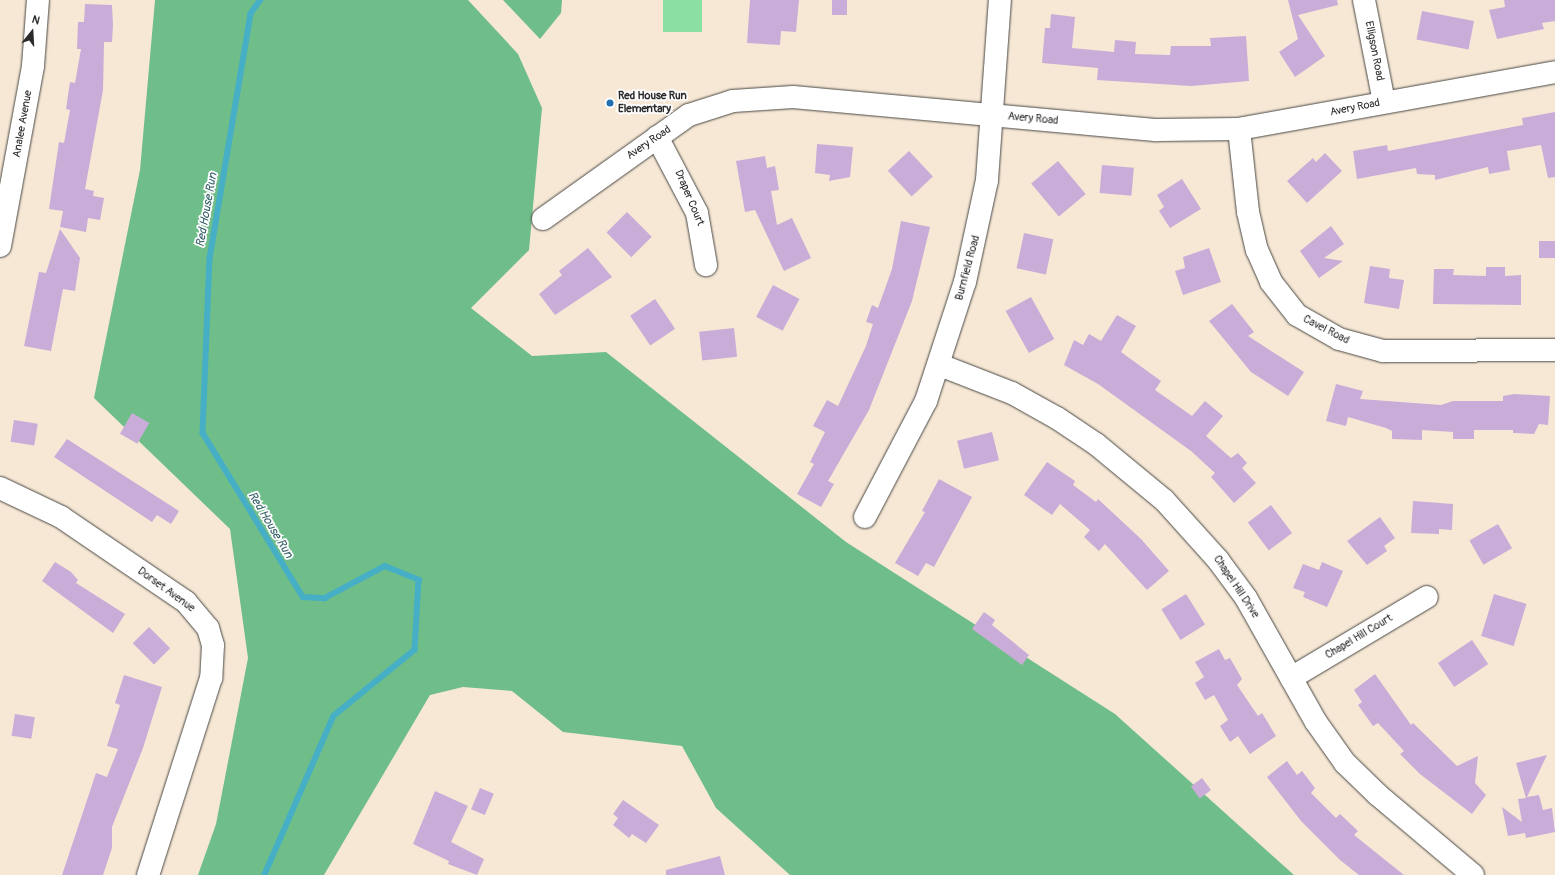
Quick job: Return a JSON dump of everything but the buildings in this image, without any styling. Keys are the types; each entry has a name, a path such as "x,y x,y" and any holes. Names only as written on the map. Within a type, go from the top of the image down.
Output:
{"street":[{"name":"Analee Avenue","path":"0,246 33,66 38,0"},
{"name":"Burnfield Road","path":"865,517 911,432 940,365 980,220 992,116 1000,0"},
{"name":"Elligson Road","path":"1364,0 1384,102"},
{"name":"Avery Road","path":"543,219 689,115 712,106 770,97 1158,130 1239,129 1555,72"},
{"name":"Cavel Road","path":"1239,129 1248,212 1257,250 1271,282 1303,319 1339,339 1384,351 1555,350"},
{"name":"Draper Court","path":"658,137 697,213 706,265"},
{"name":"Chapel Hill Drive","path":"940,365 1012,393 1057,418 1096,444 1158,495 1223,566 1246,598 1291,678 1346,763 1378,796 1473,875"},
{"name":"Dorset Avenue","path":"0,488 61,517 186,602 208,628 213,645 211,678 148,875"},
{"name":"Chapel Hill Court","path":"1291,678 1427,597"}],"green space":[{"path":"155,0 468,0 518,54 542,108 529,250 471,308 532,356 606,352 846,542 1115,714 1294,875 790,875 716,808 682,746 563,732 512,691 463,687 430,695 324,875 198,875 216,824 248,658 230,529 94,398 140,170"},
{"path":"503,0 562,0 561,13 540,39"},
{"path":"663,0 702,0 702,32 663,32"}],"waterway":[{"name":"Red House Run","path":"261,0 251,14 210,258 203,433 303,597 325,598 385,566 419,580 415,650 334,716 265,875"}],"place":[{"name":"Red House Run Elementary","path":"610,103"}]}
